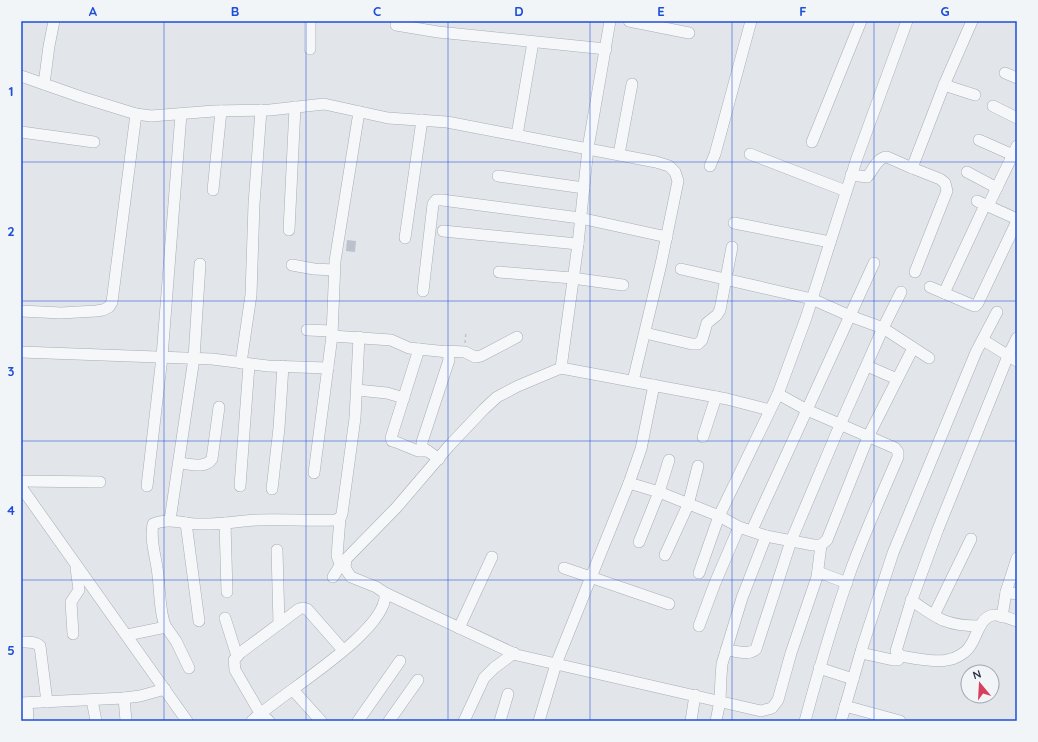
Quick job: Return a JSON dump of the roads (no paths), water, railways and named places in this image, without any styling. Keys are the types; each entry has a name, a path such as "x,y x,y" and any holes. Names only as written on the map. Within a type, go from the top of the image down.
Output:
{"street":[{"path":"44,84 54,21"},
{"path":"310,21 310,49"},
{"path":"561,368 572,278 578,244 588,148 610,21"},
{"path":"629,21 689,33"},
{"path":"710,166 715,154 751,21"},
{"path":"812,142 861,21"},
{"path":"699,573 719,516 778,394 812,299 851,175 907,21"},
{"path":"912,168 944,85 972,21"},
{"path":"396,25 438,32 606,49"},
{"path":"517,135 533,42"},
{"path":"1005,73 1017,78"},
{"path":"21,76 136,114 151,116 261,110 324,104 335,105 388,118 447,122 619,154 669,166 676,172 678,180 667,237 633,381"},
{"path":"619,154 632,84"},
{"path":"944,85 975,95"},
{"path":"992,106 1017,118"},
{"path":"289,230 295,107"},
{"path":"240,486 245,364 251,295 254,204 261,110"},
{"path":"213,190 221,111"},
{"path":"314,473 332,334 334,270 339,230 359,112"},
{"path":"21,311 61,313 96,311 109,307 112,302 136,114"},
{"path":"147,486 162,357 181,114"},
{"path":"405,238 422,120"},
{"path":"21,132 94,142"},
{"path":"944,293 984,204 997,188 1015,151 979,140"},
{"path":"750,154 846,191"},
{"path":"851,175 867,177 883,157 887,157 940,178 945,183 947,191 916,272"},
{"path":"967,172 997,188"},
{"path":"498,176 584,188"},
{"path":"423,291 433,204 436,200 580,218 667,237"},
{"path":"930,287 972,306 975,306 978,303 1017,220 984,204"},
{"path":"734,223 830,242"},
{"path":"443,231 578,244"},
{"path":"645,333 692,344 698,344 702,340 707,323 717,315 720,310 732,247"},
{"path":"752,530 874,263"},
{"path":"170,520 194,358 200,264"},
{"path":"292,265 314,269 334,270"},
{"path":"681,269 812,299 850,316 883,328 929,358"},
{"path":"499,272 572,278 623,285"},
{"path":"726,650 748,653 753,652 756,649 791,541 840,425 883,328 901,292"},
{"path":"841,721 860,653 893,554 976,352 998,312"},
{"path":"307,330 391,340 404,346 419,349 465,352 475,356 481,356 517,337"},
{"path":"359,337 355,418 342,514 340,518 337,556 351,576 376,587 385,594 514,653 762,711 772,708 778,700 791,653 818,572 821,545"},
{"path":"1017,338 1012,358 938,529 911,600 896,648 897,653 901,656 947,660 965,652 970,646 980,626 988,617 994,615 1017,621"},
{"path":"983,340 1012,358"},
{"path":"629,483 659,492 688,505 719,516 739,527 752,530 766,536 812,545 821,545 827,540 868,437 913,348"},
{"path":"419,349 398,413 392,440 418,450 427,451"},
{"path":"439,458 422,447 422,442 449,360 448,352 445,351"},
{"path":"21,352 194,358 245,364 328,368"},
{"path":"272,490 279,428 283,366"},
{"path":"867,366 897,379"},
{"path":"333,577 355,549 396,508 439,458 497,397 518,386 561,368 716,397 770,410"},
{"path":"539,721 556,664 592,578 629,483 645,434 654,385"},
{"path":"357,390 387,393 404,398"},
{"path":"778,394 807,410 895,448 898,452 898,457 868,527 847,582 819,668 805,721"},
{"path":"703,437 716,397"},
{"path":"179,463 209,464 212,459 219,407"},
{"path":"639,542 659,492 668,460"},
{"path":"665,554 688,505 698,466"},
{"path":"21,481 100,482"},
{"path":"21,487 187,721"},
{"path":"189,668 163,619 152,531 154,524 160,521 170,520 196,524 267,520 334,520 340,518"},
{"path":"186,523 199,621"},
{"path":"225,523 228,592"},
{"path":"699,626 715,583 739,527"},
{"path":"716,721 720,702 722,664 742,598 766,536"},
{"path":"934,616 971,539"},
{"path":"277,550 279,624"},
{"path":"459,628 492,557"},
{"path":"1002,617 1012,593 1017,561"},
{"path":"73,634 71,602 79,590 76,566"},
{"path":"564,568 669,604"},
{"path":"818,572 847,582"},
{"path":"252,721 260,713 293,690 360,636 373,622 384,604 385,594"},
{"path":"911,600 934,616 953,624 980,626"},
{"path":"236,656 299,609 311,605 343,650"},
{"path":"225,618 236,656 234,663 235,670 260,713 269,721"},
{"path":"127,636 166,627"},
{"path":"21,642 33,642 40,646 47,702"},
{"path":"464,721 484,678 494,668 514,653"},
{"path":"860,653 893,660 898,660 901,656"},
{"path":"358,721 400,661"},
{"path":"819,668 853,679"},
{"path":"389,721 418,680"},
{"path":"28,721 24,703 124,698 140,696 164,689"},
{"path":"293,690 321,721"},
{"path":"500,721 508,694"},
{"path":"691,721 695,695"},
{"path":"124,698 126,721"},
{"path":"92,700 96,721"},
{"path":"845,706 900,721"}]}
